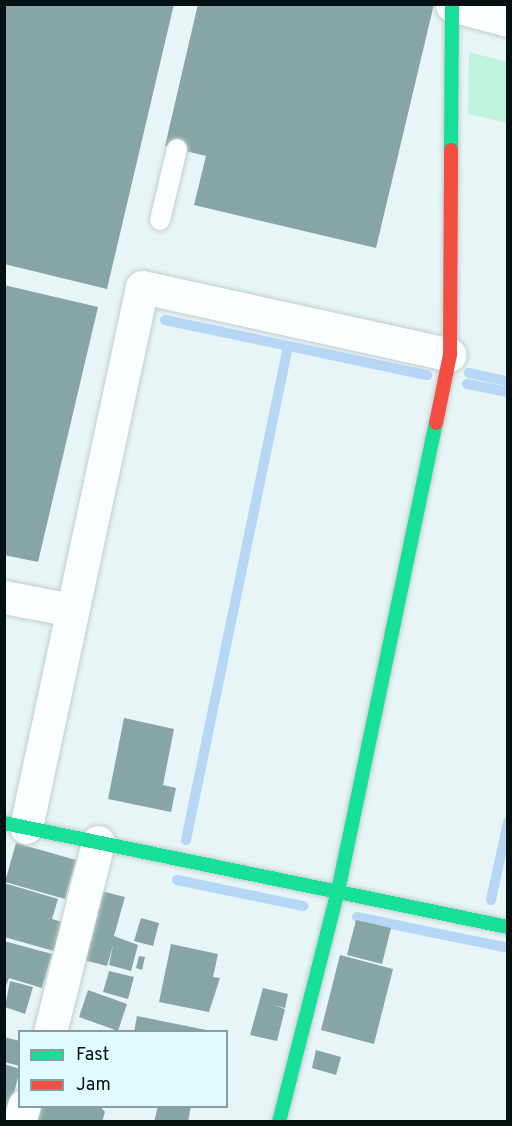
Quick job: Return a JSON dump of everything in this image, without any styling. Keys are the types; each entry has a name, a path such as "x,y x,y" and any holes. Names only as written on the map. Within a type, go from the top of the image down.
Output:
{"street":[{"path":"279,1122 338,891 450,355 452,5 507,21"},
{"path":"450,355 142,287 72,610 15,825 507,927"},
{"path":"4,597 72,610"},
{"path":"51,1030 98,842"}],"lane":[{"path":"160,220 177,149"}],"green space":[{"path":"469,52 507,62 507,123 468,114"}],"building":[{"path":"4,4 174,4 107,289 4,264"},
{"path":"198,4 434,4 376,248 194,205 206,156 165,146"},
{"path":"4,285 98,307 38,562 4,555"},
{"path":"124,718 174,729 163,785 176,788 171,812 108,799"},
{"path":"16,843 76,860 65,899 5,882"},
{"path":"4,883 58,899 52,919 62,922 54,951 4,937"},
{"path":"97,890 125,897 114,936 138,945 131,971 109,965 113,945 107,966 76,958"},
{"path":"141,918 159,923 153,946 134,941"},
{"path":"356,920 391,928 382,964 347,955"},
{"path":"4,941 52,954 42,988 9,978 4,991"},
{"path":"171,944 218,954 213,977 220,978 209,1012 159,1002"},
{"path":"340,955 393,969 374,1044 321,1030"},
{"path":"139,956 145,957 142,970 136,968"},
{"path":"109,971 134,977 128,999 103,992"},
{"path":"10,981 33,987 25,1014 5,1007"},
{"path":"263,988 288,994 285,1008 273,1005 285,1009 277,1041 250,1035"},
{"path":"88,990 127,1004 118,1030 79,1017"},
{"path":"137,1016 206,1030 134,1030"},
{"path":"4,1037 18,1040 18,1066 4,1062"},
{"path":"316,1050 341,1057 336,1075 312,1068"},
{"path":"4,1064 18,1068 18,1077 7,1122 4,1122"},
{"path":"37,1108 102,1108 105,1112 102,1122 33,1122"},
{"path":"158,1108 191,1108 188,1122 154,1122"}],"waterway":[{"path":"165,320 427,375"},
{"path":"186,840 288,346"},
{"path":"469,373 508,381"},
{"path":"467,384 508,392"},
{"path":"491,900 508,822"},
{"path":"177,880 303,906"},
{"path":"357,917 508,948"}],"traffic: fast":[{"path":"451,150 452,4"},
{"path":"279,1122 338,891 436,423"},
{"path":"4,823 508,927"}],"traffic: jam":[{"path":"436,423 450,355 451,150"}]}
